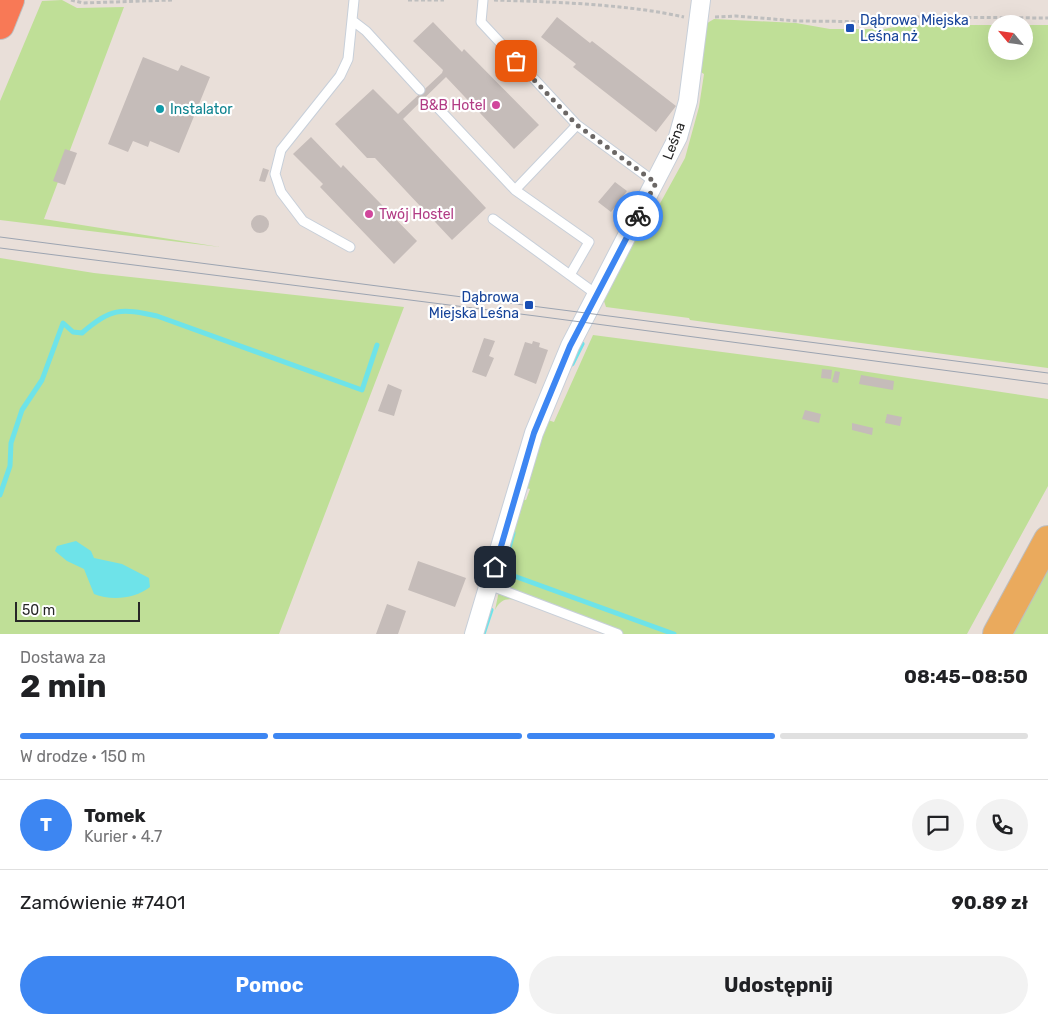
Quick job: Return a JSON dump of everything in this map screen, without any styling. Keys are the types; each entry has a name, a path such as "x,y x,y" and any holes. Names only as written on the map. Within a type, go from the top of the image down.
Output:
{"highway":[{"path":"0,25 10,0"}],"main road":[{"path":"997,634 1048,540"}],"street":[{"name":"Leśna","path":"474,634 534,433 570,346 656,183 681,128 688,101 701,0"}],"lane":[{"path":"350,246 303,221 281,192 275,174 281,150 340,76 348,59 354,0"},
{"path":"483,0 480,22 577,125 656,183"},
{"path":"353,21 366,31 420,90"},
{"path":"439,109 515,190 589,242 570,275"},
{"path":"515,190 577,125"},
{"path":"493,219 596,294"},
{"path":"490,585 618,634"}],"path":[{"path":"73,1 172,0"},
{"path":"408,0 444,0"},
{"path":"483,0 670,13 698,19 736,16 797,21 902,22 914,17 1048,18"}],"green space":[{"path":"62,0 77,8 124,7 44,219 220,247 0,220 0,101 42,1"},
{"path":"714,19 796,23 830,29 884,29 905,25 988,25 988,60 1033,60 1033,25 1048,25 1048,368 606,307 602,295 632,239 641,238 685,158 699,107 704,74 699,71 704,25"},
{"path":"0,258 94,273 404,307 279,634 0,634"},
{"path":"593,335 828,366 1048,399 1048,486 967,634 606,634 516,600 504,600 495,610 503,572 498,570 520,499 526,500 530,489 523,487 545,419 554,422"},
{"path":"1048,564 1048,634 1010,634"}],"water":[{"path":"76,541 91,551 94,558 122,564 149,578 150,587 137,594 123,598 108,598 94,594 84,569 67,561 55,551 57,546"}],"building":[{"path":"557,17 590,43 592,41 676,106 656,132 573,67 576,64 541,37"},
{"path":"433,22 462,52 464,49 539,125 514,149 446,77 403,119 486,208 452,240 375,158 367,158 335,124 373,89 398,114 442,73 443,70 413,41"},
{"name":"Instalator","path":"143,57 178,71 181,65 210,77 179,153 150,141 148,147 133,141 128,152 108,144"},
{"name":"Twój Hostel","path":"311,137 341,168 343,165 417,241 394,264 320,187 323,184 293,154"},
{"path":"65,149 77,153 65,185 53,181"},
{"path":"263,168 269,170 265,182 259,181"},
{"path":"615,182 627,191 611,212 598,202"},
{"path":"260,215 266,218 269,224 266,230 260,233 254,230 251,224 254,218"},
{"path":"484,338 495,341 489,356 494,358 486,377 472,372"},
{"path":"533,341 540,343 539,347 548,350 536,384 514,375 525,342 532,344"},
{"path":"822,369 832,370 831,379 821,378"},
{"path":"835,371 840,372 838,383 832,382"},
{"path":"861,375 894,381 893,390 859,384"},
{"path":"388,384 402,390 394,416 378,411"},
{"path":"805,410 821,414 819,423 802,419"},
{"path":"887,414 902,417 900,426 885,423"},
{"path":"852,423 873,428 872,435 852,430"},
{"path":"418,561 466,578 455,607 408,590"},
{"path":"387,604 406,611 398,634 376,634"}],"waterway":[{"path":"0,495 10,466 11,443 22,410 42,380 63,323 73,332 82,333 101,319 116,312 125,311 157,316 362,390 377,345"},
{"path":"572,364 582,344"},
{"path":"503,570 513,533"},
{"path":"503,568 514,576 674,634"},
{"path":"483,634 491,610"}],"tram line":[{"path":"0,237 1048,373"},
{"path":"0,248 536,316 1048,384"}],"way so far":[{"path":"516,61 577,125 656,183 638,216"}],"place":[{"name":"Dąbrowa Miejska Leśna nż","path":"850,28"},
{"name":"B&B Hotel","path":"496,105"},
{"name":"Instalator","path":"160,109"},
{"name":"Twój Hostel","path":"369,214"},
{"name":"Dąbrowa Miejska Leśna","path":"529,305"}],"route":[{"path":"495,567 519,491 534,433 570,346 638,216"}]}
